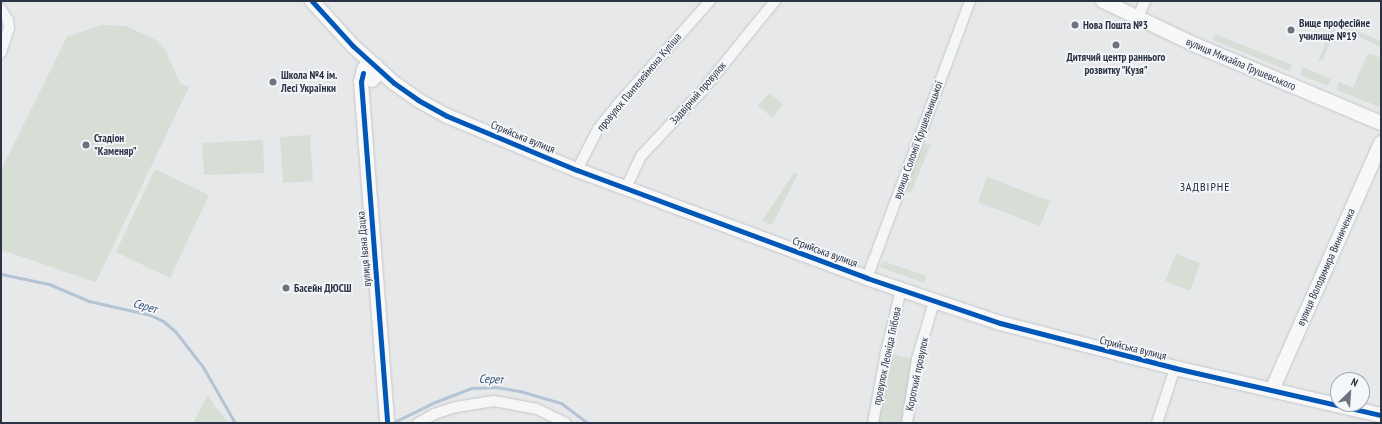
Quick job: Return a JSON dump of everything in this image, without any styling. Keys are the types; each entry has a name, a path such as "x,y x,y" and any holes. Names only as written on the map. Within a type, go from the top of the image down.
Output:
{"main road":[{"name":"Стрийська вулиця","path":"312,1 353,46 370,73 394,83 446,116 577,170 934,302 1065,341 1381,415"},
{"name":"вулиця Михайла Грушевського","path":"1103,1 1137,19 1381,123"},
{"name":"вулиця Івана Дацка","path":"370,73 362,98 387,418"},
{"name":"вулиця Володимира Винниченка","path":"1272,390 1381,143"}],"street":[{"name":"провулок Пантелеймона Куліша","path":"577,170 598,129 618,103 710,1"},
{"name":"Задвірний провулок","path":"626,188 641,156 702,91 775,1"},
{"name":"вулиця Соломії Крушельницької","path":"867,278 970,1"},
{"path":"1137,19 1145,1"},
{"path":"1,9 8,20 9,28 1,53"},
{"name":"провулок Леоніда Глібова","path":"873,423 901,290"},
{"name":"Короткий провулок","path":"907,423 918,359 934,302"},
{"path":"1157,423 1176,368"},
{"path":"418,423 434,414 456,407 494,401 537,409 566,423"}],"shaded area":[{"path":"1334,22 1381,41 1381,47 1337,26 1323,59 1318,61"},
{"path":"101,25 126,26 156,40 165,49 180,83 189,87 96,282 1,250 1,170 67,37"},
{"path":"1215,34 1292,65 1289,71 1213,40"},
{"path":"1371,54 1381,58 1380,107 1336,90 1339,82 1353,88 1367,55"},
{"path":"1303,67 1331,79 1328,86 1300,75"},
{"path":"769,93 783,104 773,118 758,106"},
{"path":"310,135 313,181 283,183 280,137"},
{"path":"263,140 264,173 204,175 202,143"},
{"path":"926,143 931,144 911,193 907,191 905,197 903,193 922,146"},
{"path":"155,169 209,195 170,278 116,252"},
{"path":"794,173 798,174 772,225 762,221"},
{"path":"987,177 1050,201 1040,226 978,202"},
{"path":"1176,254 1200,263 1190,291 1165,281"},
{"path":"883,261 926,276 924,283 880,267"},
{"path":"889,353 914,359 903,423 877,423"},
{"path":"208,395 215,406 228,423 193,423"}],"waterway":[{"name":"Серет","path":"1,274 49,284 89,301 150,315 163,321 175,331 203,367 235,423"},
{"name":"Серет","path":"392,423 435,402 472,388 495,387 520,391 561,403 588,423"}],"cycle path":[{"path":"312,1 353,46 394,83 418,100 447,116 577,170 867,278 1000,323 1175,368 1381,415"},
{"path":"363,73 361,82 387,423"}],"place":[{"name":"Нова Пошта №3","path":"1075,25"},
{"name":"Вище професійне училище №19","path":"1291,30"},
{"name":"Дитячий центр раннього розвитку \"Кузя\"","path":"1116,45"},
{"name":"Школа №4 ім. Лесі Українки","path":"273,82"},
{"name":"Стадіон \"Каменяр\"","path":"86,145"},
{"name":"Басейн ДЮСШ","path":"286,288"}],"district":[{"name":"ЗАДВІРНЕ","path":"1205,187"}]}
